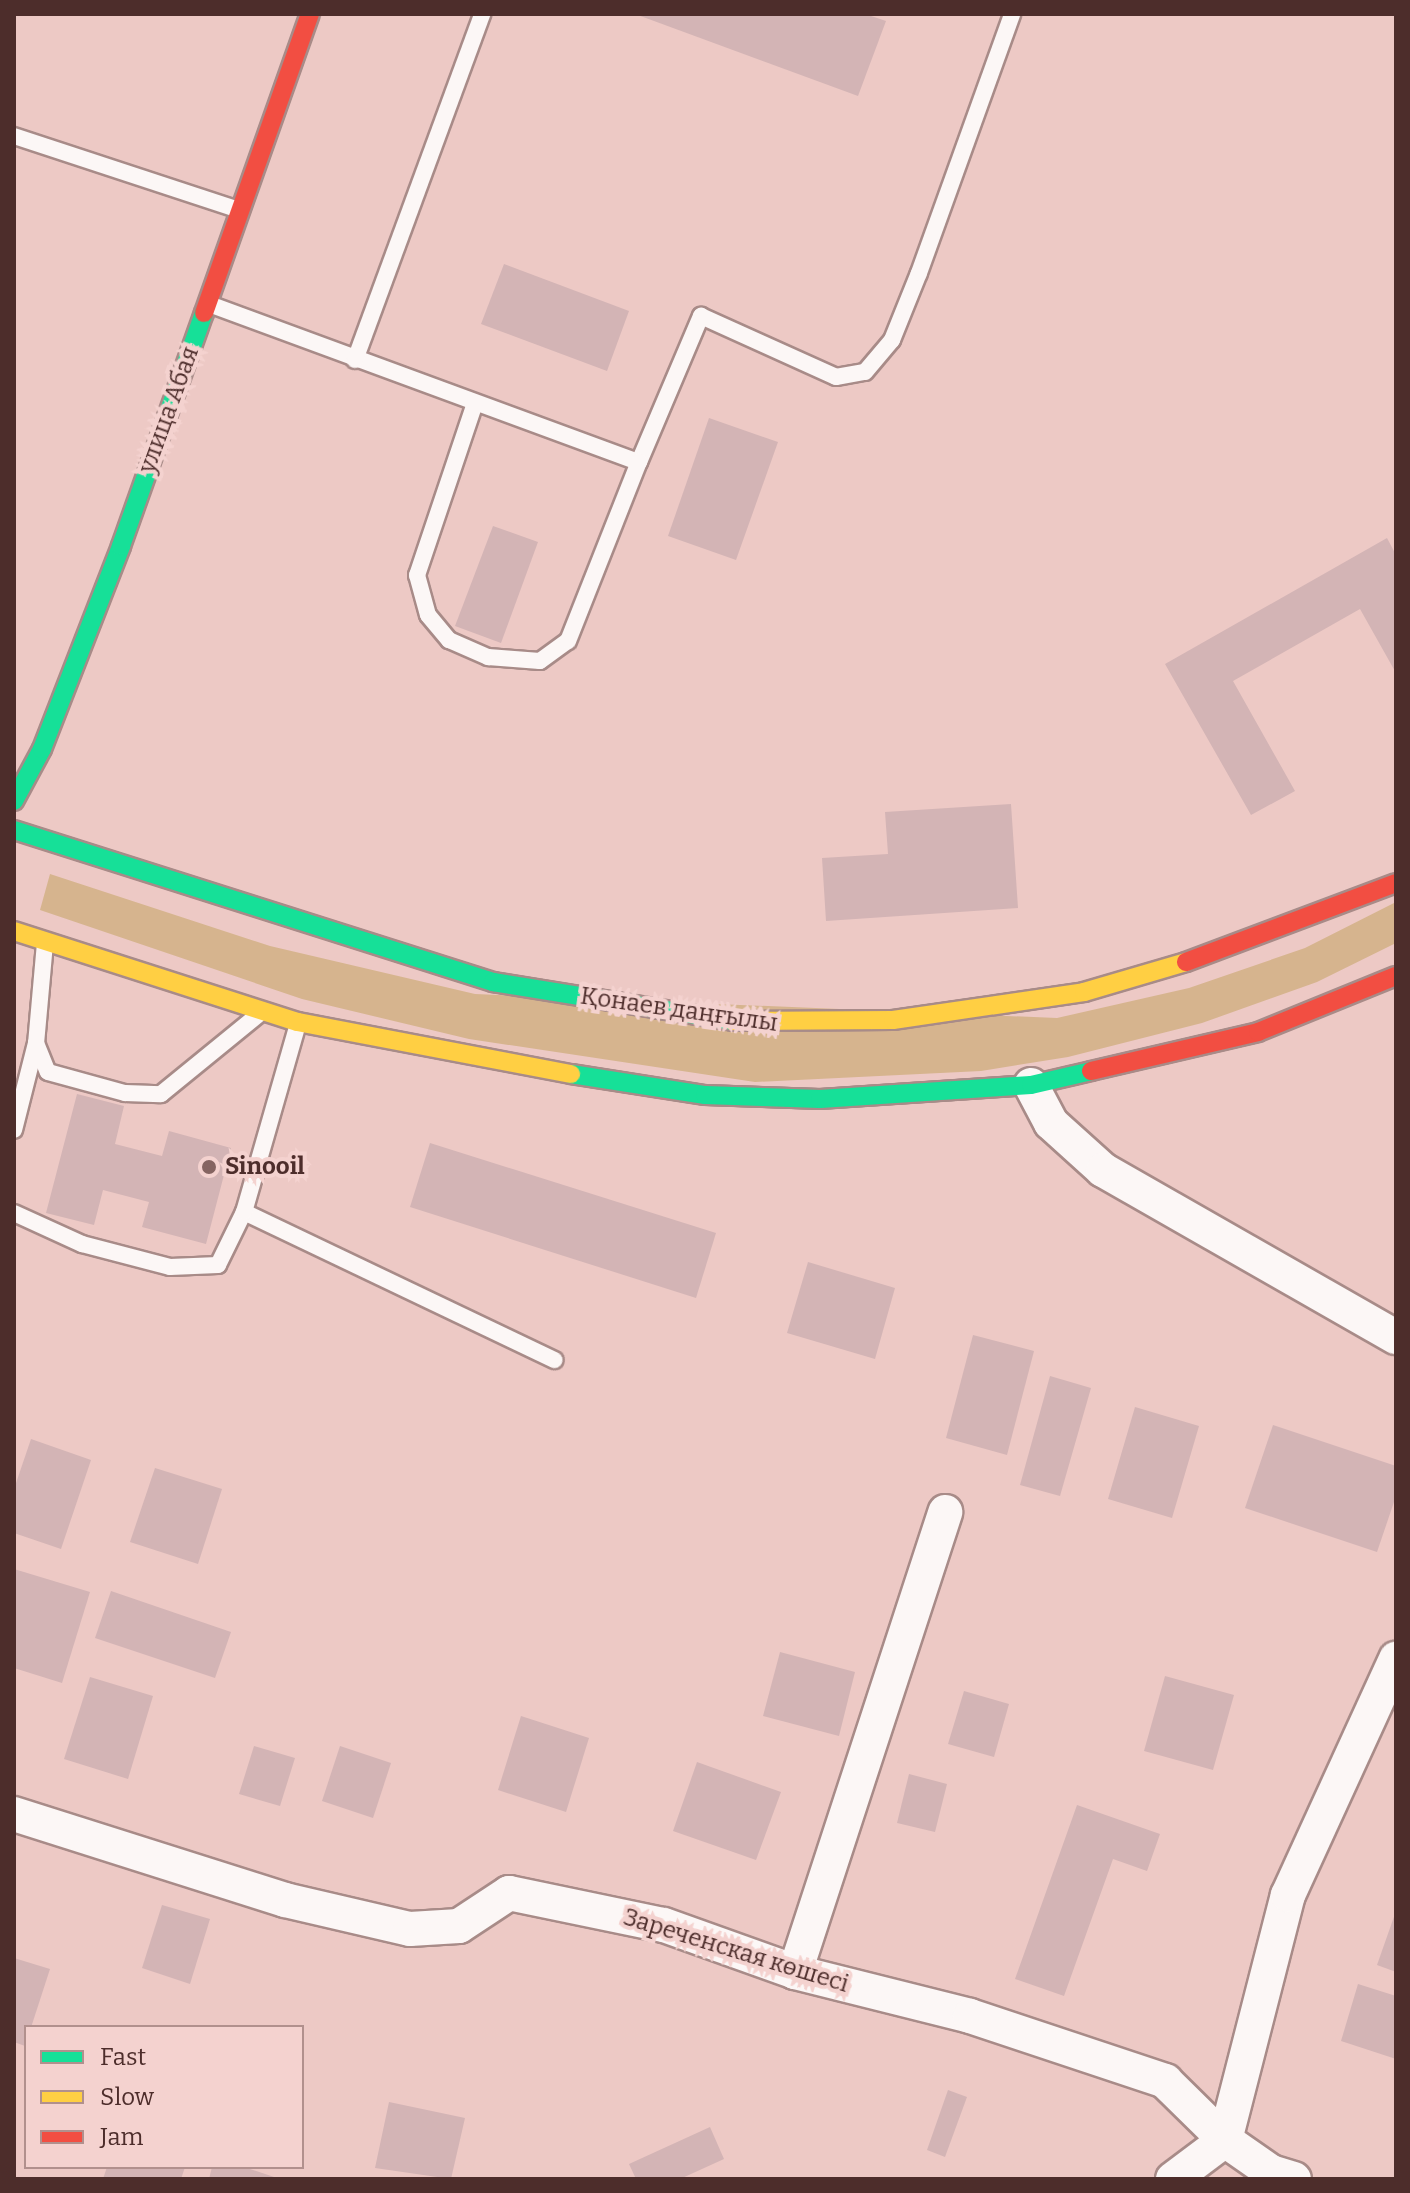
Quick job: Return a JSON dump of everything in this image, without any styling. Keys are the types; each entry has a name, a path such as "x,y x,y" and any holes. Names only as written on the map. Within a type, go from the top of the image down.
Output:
{"main road":[{"name":"улица Абая","path":"14,801 42,749 110,575 310,14"},
{"name":"Қонаев даңғылы","path":"14,830 493,982 727,1021 796,1025 893,1020 1084,992 1223,951 1396,883"},
{"path":"14,931 298,1022 538,1071 705,1095 820,1099 1031,1085 1258,1032 1396,976"}],"street":[{"path":"1031,1085 1051,1123 1103,1170 1396,1337"},
{"path":"795,1972 945,1512"},
{"path":"1173,2179 1225,2140 1288,1895 1396,1659"},
{"name":"Зареченская көшесі","path":"14,1814 285,1900 410,1929 459,1926 509,1893 664,1925 795,1972 970,2016 1165,2081 1225,2140 1271,2172 1294,2179"}],"lane":[{"path":"355,360 482,14"},
{"path":"475,403 417,575 428,615 449,640 488,657 540,661 568,641 701,316 836,377 865,372 892,340 1012,14"},
{"path":"14,136 240,210"},
{"path":"207,303 639,462"},
{"path":"14,1130 36,1043 45,941"},
{"path":"36,1043 48,1072 125,1093 161,1094 263,1012"},
{"path":"14,1213 82,1244 170,1267 218,1265 244,1212 298,1022"},
{"path":"244,1212 554,1360"}],"shaded area":[{"path":"50,874 270,946 475,994 1057,1018 1189,988 1305,948 1396,902 1396,943 1317,982 1202,1023 1068,1057 981,1071 755,1082 469,1039 302,999 40,910"}],"building":[{"path":"635,14 865,14 886,21 858,96"},
{"path":"504,264 629,311 607,371 481,324"},
{"path":"709,418 778,442 736,560 668,536"},
{"path":"493,526 538,542 501,643 455,626"},
{"path":"1387,538 1396,555 1396,673 1360,609 1233,681 1295,791 1251,815 1165,664"},
{"path":"1011,804 1018,908 826,921 822,858 888,854 885,812"},
{"path":"77,1094 124,1106 115,1144 162,1156 169,1131 231,1148 206,1244 142,1227 149,1202 103,1190 94,1225 46,1213"},
{"path":"430,1143 716,1233 696,1298 410,1207"},
{"path":"808,1262 895,1288 875,1359 787,1333"},
{"path":"973,1335 1034,1351 1007,1455 946,1438"},
{"path":"1050,1376 1091,1388 1060,1496 1020,1485"},
{"path":"1135,1407 1199,1426 1172,1518 1108,1499"},
{"path":"1273,1425 1396,1466 1396,1496 1377,1552 1245,1508"},
{"path":"31,1439 91,1460 61,1549 14,1533 14,1489"},
{"path":"155,1468 222,1489 198,1564 130,1542"},
{"path":"14,1569 90,1592 62,1683 14,1668"},
{"path":"111,1591 231,1632 215,1678 95,1638"},
{"path":"780,1652 855,1672 839,1736 763,1716"},
{"path":"1165,1676 1234,1695 1213,1770 1144,1751"},
{"path":"90,1677 153,1696 128,1779 64,1759"},
{"path":"964,1691 1009,1704 994,1757 948,1744"},
{"path":"521,1716 589,1738 566,1812 498,1790"},
{"path":"254,1746 295,1758 280,1806 239,1794"},
{"path":"340,1746 391,1763 373,1818 322,1801"},
{"path":"697,1762 781,1792 756,1860 673,1831"},
{"path":"909,1774 947,1784 935,1832 897,1823"},
{"path":"1077,1805 1160,1834 1147,1871 1113,1859 1064,1996 1015,1979"},
{"path":"162,1905 210,1919 190,1984 142,1968"},
{"path":"1396,1911 1396,1972 1377,1965"},
{"path":"14,1958 50,1969 32,2025 24,2025 24,2046 14,2042"},
{"path":"1358,1984 1396,1996 1396,2059 1341,2041"},
{"path":"948,2090 967,2097 945,2157 927,2150"},
{"path":"389,2102 465,2118 451,2179 375,2168"},
{"path":"710,2127 724,2159 680,2179 636,2179 629,2164"},
{"path":"106,2169 184,2169 181,2179 103,2179"},
{"path":"212,2169 250,2169 280,2179 209,2179"}],"traffic: fast":[{"path":"14,801 42,749 121,546 204,313"},
{"path":"14,830 493,982 733,1021"},
{"path":"571,1074 705,1095 820,1099 1031,1085 1091,1071"}],"traffic: slow":[{"path":"14,931 298,1022 571,1074"},
{"path":"733,1021 893,1020 1084,992 1186,962"}],"traffic: jam":[{"path":"204,313 310,14"},
{"path":"1186,962 1396,883"},
{"path":"1091,1071 1258,1032 1396,976"}],"place":[{"name":"Sinooil","path":"209,1167"}]}
